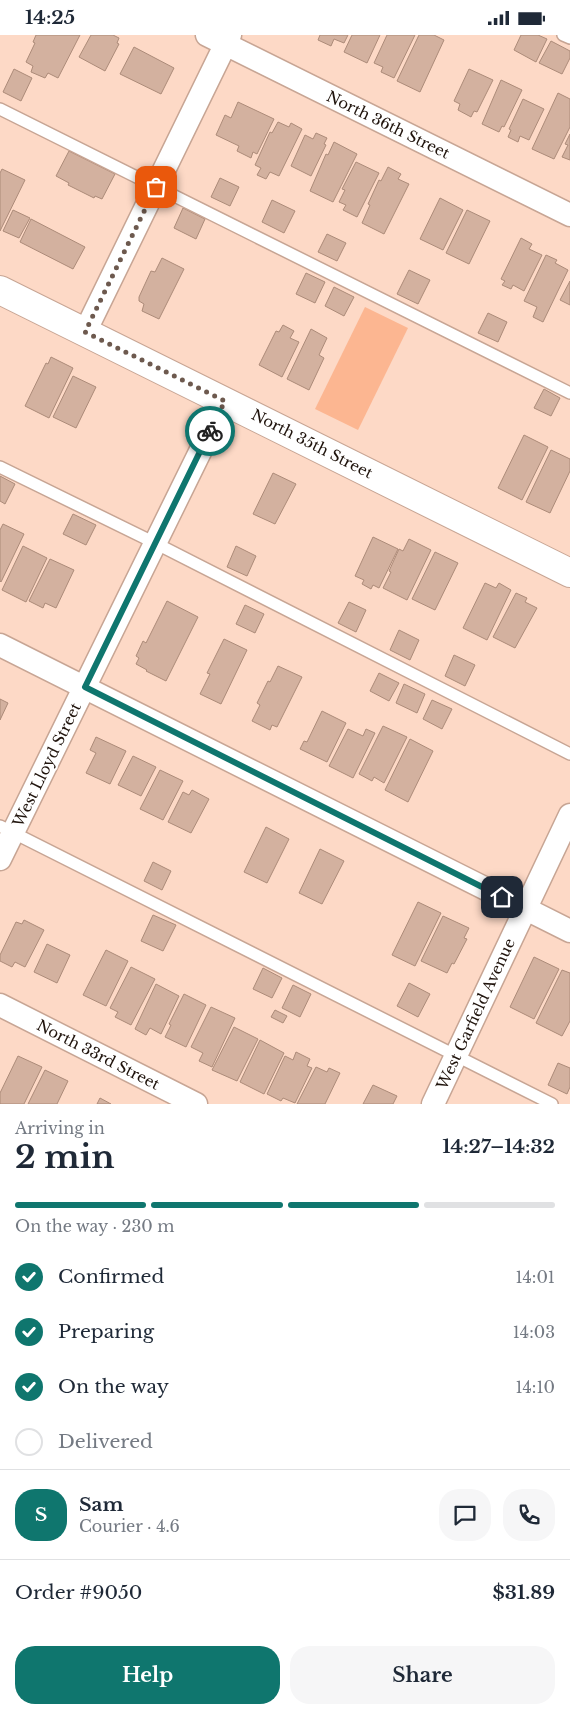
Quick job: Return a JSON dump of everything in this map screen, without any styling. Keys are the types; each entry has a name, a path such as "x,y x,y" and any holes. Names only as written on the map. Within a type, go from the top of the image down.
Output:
{"main road":[{"name":"North 35th Street","path":"0,289 570,573"}],"street":[{"path":"85,332 156,187 221,38"},
{"name":"North 36th Street","path":"221,38 570,215"},
{"name":"West Lloyd Street","path":"0,859 7,830 85,687 225,401"},
{"path":"0,645 570,931"},
{"name":"West Garfield Avenue","path":"432,1104 570,815"},
{"name":"North 33rd Street","path":"0,1005 196,1104"}],"lane":[{"path":"563,35 570,38"},
{"path":"0,109 570,393"},
{"path":"0,467 155,543 570,754"},
{"path":"7,830 552,1104"}],"shaded area":[{"path":"365,307 408,328 358,430 315,409"}],"building":[{"path":"36,35 80,35 58,78 48,73 45,78 31,72 33,66 26,62 35,43 33,42"},
{"path":"91,35 113,35 119,38 117,43 119,44 105,71 79,57"},
{"path":"320,35 348,35 344,43 334,39 331,46 318,40"},
{"path":"352,35 380,35 367,63 344,52"},
{"path":"387,35 415,35 394,78 381,72 383,67 374,63"},
{"path":"419,35 434,35 444,40 420,92 397,81"},
{"path":"521,35 538,35 547,39 536,62 514,50"},
{"path":"551,41 570,51 570,58 562,74 539,63"},
{"path":"134,47 174,68 161,94 120,74"},
{"path":"14,69 32,78 21,101 3,92"},
{"path":"469,69 493,80 477,112 474,111 471,117 458,110 460,104 454,101"},
{"path":"501,80 522,90 504,127 502,126 499,132 482,124"},
{"path":"558,93 570,99 570,127 554,159 532,149"},
{"path":"523,99 544,109 529,140 520,136 518,142 508,137 511,130 509,129"},
{"path":"238,102 274,119 257,154 253,152 251,158 237,151 239,146 216,135 225,115 231,118"},
{"path":"278,122 289,127 291,123 302,129 279,176 270,172 266,179 257,175 261,168 255,165 270,132 272,133"},
{"path":"316,133 327,138 324,144 326,145 311,176 291,166 305,135 313,139"},
{"path":"570,134 570,160 562,157 568,145 565,144"},
{"path":"334,142 357,154 333,202 310,191 326,154 328,155"},
{"path":"69,151 115,174 102,199 95,196 94,198 68,185 69,183 56,176"},
{"path":"356,162 379,173 357,217 343,210 346,205 339,202 345,190 342,189"},
{"path":"388,167 401,174 398,179 409,184 384,234 362,223 379,180 381,181"},
{"path":"2,169 25,180 0,231 0,173"},
{"path":"220,178 239,187 230,206 211,197"},
{"path":"440,198 463,210 443,250 420,239"},
{"path":"272,200 295,211 284,233 262,222"},
{"path":"183,208 205,219 196,239 174,228"},
{"path":"13,210 30,218 19,238 3,231"},
{"path":"467,210 490,221 469,264 446,253"},
{"path":"31,219 85,247 73,269 20,242"},
{"path":"327,234 346,243 337,261 318,252"},
{"path":"521,238 532,244 529,249 542,255 524,291 513,285 511,289 502,285 505,281 501,279"},
{"path":"546,255 557,260 555,263 568,270 543,322 533,317 537,307 524,301"},
{"path":"162,258 184,269 159,319 142,311 144,304 139,301 139,297 151,271 155,272"},
{"path":"409,270 430,280 418,304 397,294"},
{"path":"306,273 325,282 315,303 296,294"},
{"path":"570,281 570,305 560,300"},
{"path":"334,287 354,297 344,316 325,306"},
{"path":"488,313 507,322 498,342 478,333"},
{"path":"283,325 294,331 290,338 299,342 282,377 259,365 276,331 279,332"},
{"path":"311,329 327,338 319,355 324,358 309,390 287,379"},
{"path":"51,357 73,368 49,418 25,406 46,363 48,364"},
{"path":"73,376 96,387 76,428 53,417"},
{"path":"544,389 560,398 551,416 534,408"},
{"path":"524,435 548,447 522,500 498,488"},
{"path":"551,450 570,459 570,471 550,513 526,502"},
{"path":"273,473 296,484 275,524 253,514"},
{"path":"0,476 15,484 5,504 0,501"},
{"path":"73,514 96,525 86,545 63,534"},
{"path":"3,524 24,534 1,582 0,530"},
{"path":"373,537 398,549 379,588 373,585 371,589 362,584 364,580 355,576"},
{"path":"409,539 431,550 407,600 383,588 399,549 403,551"},
{"path":"23,546 47,558 26,602 2,590"},
{"path":"236,546 256,556 247,576 227,567"},
{"path":"435,552 458,563 435,610 412,599"},
{"path":"50,559 74,570 56,608 45,603 43,608 29,601"},
{"path":"485,583 496,588 499,583 511,590 487,640 463,628"},
{"path":"516,593 527,598 525,602 537,608 515,648 493,637"},
{"path":"167,601 198,617 166,681 136,664 139,658 136,656 143,641 146,643"},
{"path":"349,602 366,610 356,632 338,623"},
{"path":"245,605 264,614 255,633 236,624"},
{"path":"399,630 419,640 410,660 390,650"},
{"path":"224,639 247,650 221,704 200,694 210,674 207,673"},
{"path":"454,655 475,665 465,686 445,676"},
{"path":"278,666 302,677 277,727 272,725 270,730 252,721 260,705 257,703"},
{"path":"379,673 399,683 389,701 370,691"},
{"path":"404,684 425,694 417,713 396,703"},
{"path":"0,699 8,703 0,720"},
{"path":"432,700 452,709 442,729 423,719"},
{"path":"322,711 346,723 327,762 300,749 304,741 307,742"},
{"path":"383,726 407,737 384,783 374,777 372,781 359,774"},
{"path":"348,729 363,736 366,729 375,733 353,778 329,766"},
{"path":"96,737 126,751 110,784 86,773 96,753 90,750"},
{"path":"410,739 433,751 408,802 385,790"},
{"path":"133,756 156,767 141,796 118,785"},
{"path":"160,770 183,781 163,820 140,809"},
{"path":"192,790 209,799 191,833 168,822 183,792 189,795"},
{"path":"266,827 289,839 267,883 244,872"},
{"path":"320,849 344,861 322,904 299,893"},
{"path":"153,862 171,871 162,890 144,881"},
{"path":"418,902 441,913 415,966 392,955"},
{"path":"153,915 176,925 163,951 141,941"},
{"path":"443,916 469,928 464,938 467,939 447,973 421,961"},
{"path":"24,920 44,930 25,967 15,962 12,967 0,961 0,955 16,922 22,924"},
{"path":"47,944 70,955 57,983 34,972"},
{"path":"106,950 128,961 106,1006 83,995"},
{"path":"534,957 559,969 534,1019 510,1007"},
{"path":"131,967 155,979 131,1025 115,1017 118,1012 110,1008"},
{"path":"263,968 282,978 272,998 253,989"},
{"path":"562,970 570,973 570,1021 562,1036 536,1023"},
{"path":"409,983 430,994 418,1017 397,1006"},
{"path":"156,984 179,996 161,1034 150,1028 146,1035 135,1029"},
{"path":"293,985 311,994 300,1017 282,1008"},
{"path":"184,994 206,1005 186,1047 165,1037 171,1025 169,1024"},
{"path":"211,1007 235,1018 212,1067 199,1061 203,1053 191,1047"},
{"path":"275,1010 287,1016 283,1023 271,1017"},
{"path":"234,1027 258,1039 237,1081 212,1070"},
{"path":"260,1040 284,1053 264,1094 240,1082"},
{"path":"296,1052 310,1059 307,1066 312,1068 295,1103 283,1098 281,1101 267,1094 285,1056 293,1060"},
{"path":"18,1056 42,1067 24,1104 0,1104 0,1093"},
{"path":"558,1063 570,1068 570,1087 567,1094 548,1085"},
{"path":"316,1067 327,1072 329,1068 340,1073 325,1104 297,1104"},
{"path":"45,1070 68,1081 57,1104 28,1104"},
{"path":"373,1085 397,1096 393,1104 363,1104"},
{"path":"100,1098 111,1104 97,1104"}],"way so far":[{"path":"156,187 85,332 225,401 210,431"}],"route":[{"path":"210,431 85,687 502,897"}]}
